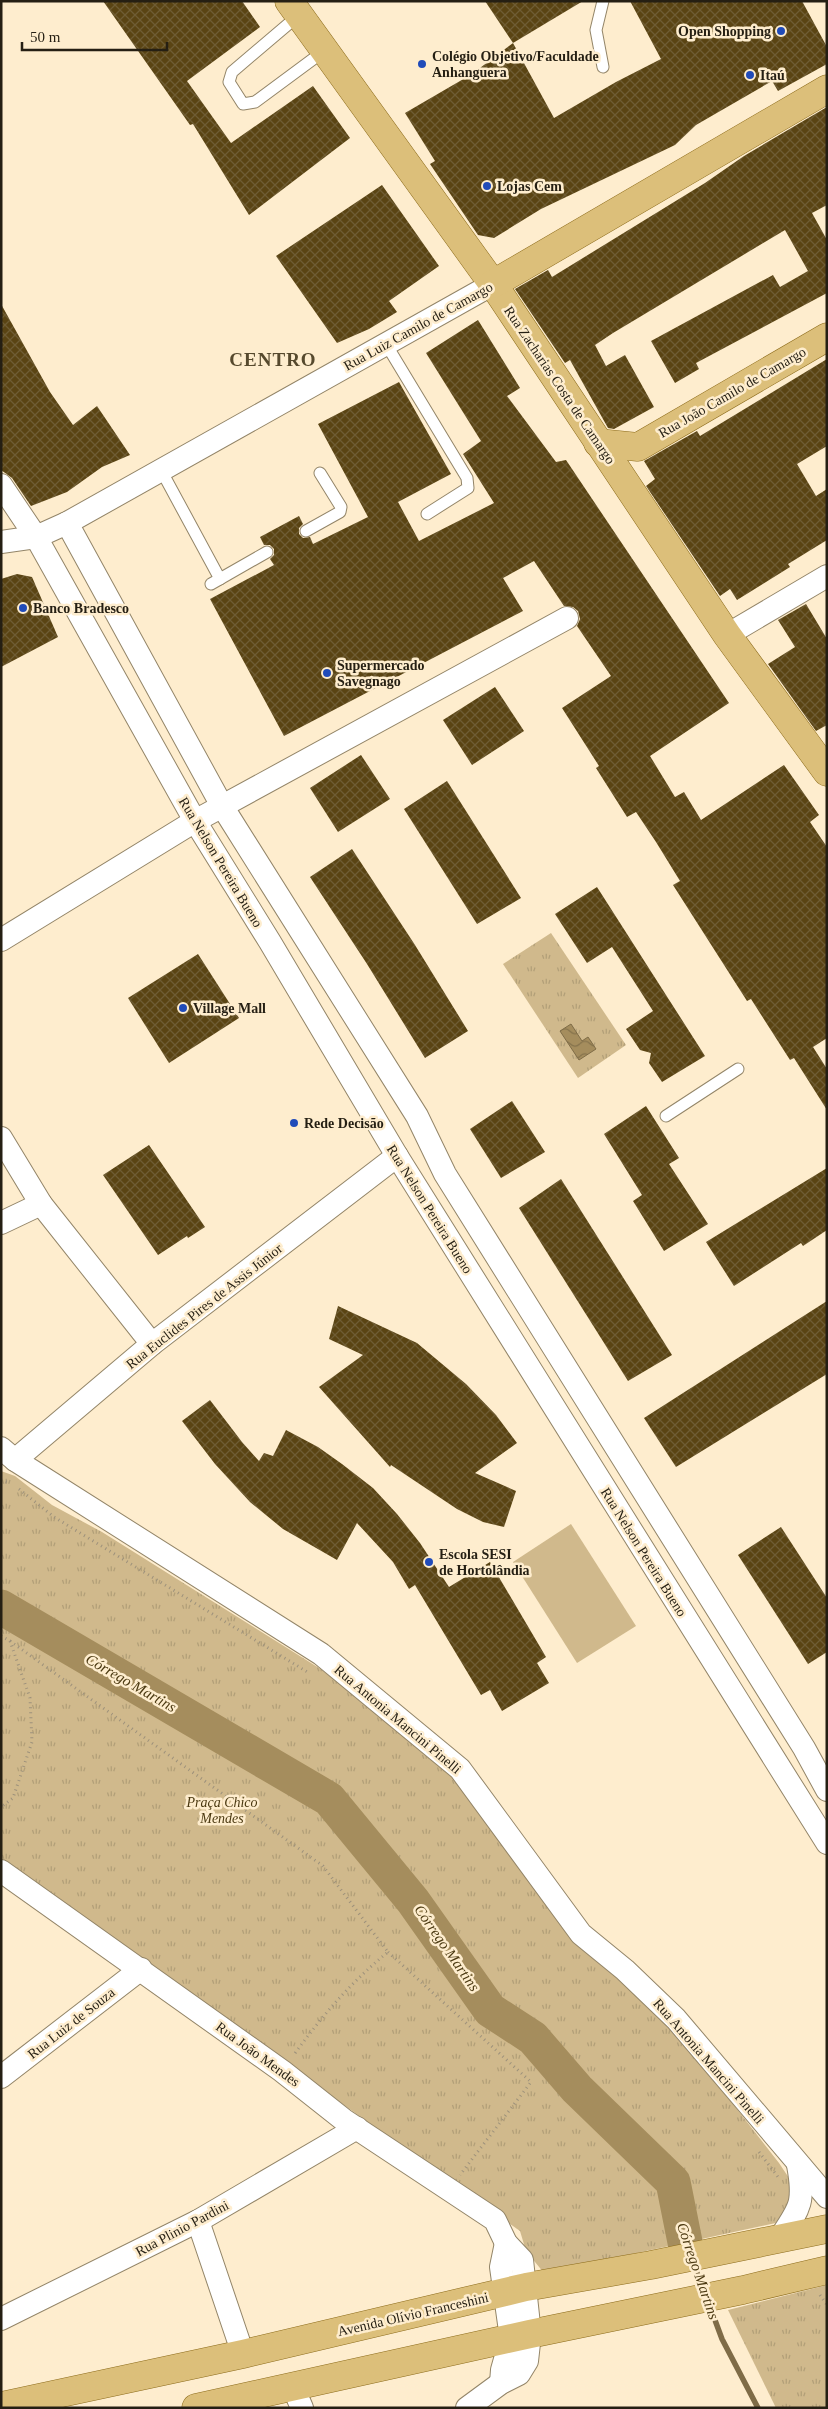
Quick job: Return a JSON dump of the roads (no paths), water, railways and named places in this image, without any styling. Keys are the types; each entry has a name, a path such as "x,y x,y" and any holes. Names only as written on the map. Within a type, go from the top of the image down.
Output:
{"main road":[{"name":"Rua Zacharias Costa de Camargo","path":"294,8 493,284 726,635 827,772"},
{"name":"Rua Luiz Camilo de Camargo","path":"493,284 827,89"},
{"name":"Rua João Camilo de Camargo","path":"638,447 827,337"},
{"path":"598,443 638,447 633,495"},
{"name":"Avenida Olívio Franceshini","path":"1,2406 243,2354 516,2289 652,2265 827,2229"},
{"path":"196,2408 297,2397 520,2336 743,2290 827,2270"}],"street":[{"name":"Rua Luiz Camilo de Camargo","path":"1,542 36,537 67,523 493,284"},
{"name":"Rua Nelson Pereira Bueno","path":"1,485 36,537 191,815 270,942 397,1156 827,1843"},
{"path":"67,523 222,806 417,1116 445,1174 794,1732 827,1790"},
{"path":"726,635 827,576"},
{"path":"1,921 191,815 222,806 567,618"},
{"path":"1,940 191,815"},
{"path":"1,1138 41,1204 152,1344"},
{"name":"Rua Euclides Pires de Assis Júnior","path":"8,1454 397,1156"},
{"path":"1,1223 41,1204"},
{"name":"Rua Antonia Mancini Pinelli","path":"8,1454 321,1654 460,1769 581,1934 625,1970 676,2019 827,2197"},
{"name":"Rua João Mendes","path":"1,1871 141,1968 282,2071 344,2120 495,2220 506,2244 501,2267 516,2289 520,2336"},
{"name":"Rua Luiz de Souza","path":"1,2077 141,1968"},
{"name":"Rua Plinio Pardini","path":"1,2319 198,2221 357,2128"},
{"path":"779,2239 801,2205 802,2184 798,2165"},
{"path":"198,2221 243,2354"},
{"path":"467,2408 501,2382 502,2370 520,2336"}],"lane":[{"path":"603,1 596,30 603,67"},
{"path":"294,8 232,72 229,82 243,104 255,102 325,50"},
{"path":"386,344 467,478 468,488 426,514"},
{"path":"161,470 216,582 267,552"},
{"path":"306,530 340,512 340,507 320,472"},
{"path":"666,1116 738,1069"}],"water":[{"path":"571,1024 582,1041 588,1037 596,1049 579,1060 560,1031"}],"waterway":[{"name":"Córrego Martins","path":"1,1607 329,1799 413,1901 490,2010 533,2038 577,2089 673,2182 685,2242"},
{"name":"Córrego Martins","path":"694,2264 703,2291"},
{"name":"Córrego Martins","path":"709,2304 722,2339 758,2408"}],"place":[{"name":"Open Shopping","path":"781,31"},
{"name":"Colégio Objetivo/Faculdade Anhanguera","path":"422,64"},
{"name":"Itaú","path":"750,75"},
{"name":"Lojas Cem","path":"487,186"},
{"name":"Banco Bradesco","path":"23,608"},
{"name":"Supermercado Savegnago","path":"327,673"},
{"name":"Village Mall","path":"183,1008"},
{"name":"Rede Decisão","path":"294,1123"},
{"name":"Escola SESI de Hortolândia","path":"429,1562"}],"district":[{"name":"CENTRO","path":"273,359"}],"park label":[{"name":"Praça Chico Mendes","path":"222,1810"}]}
